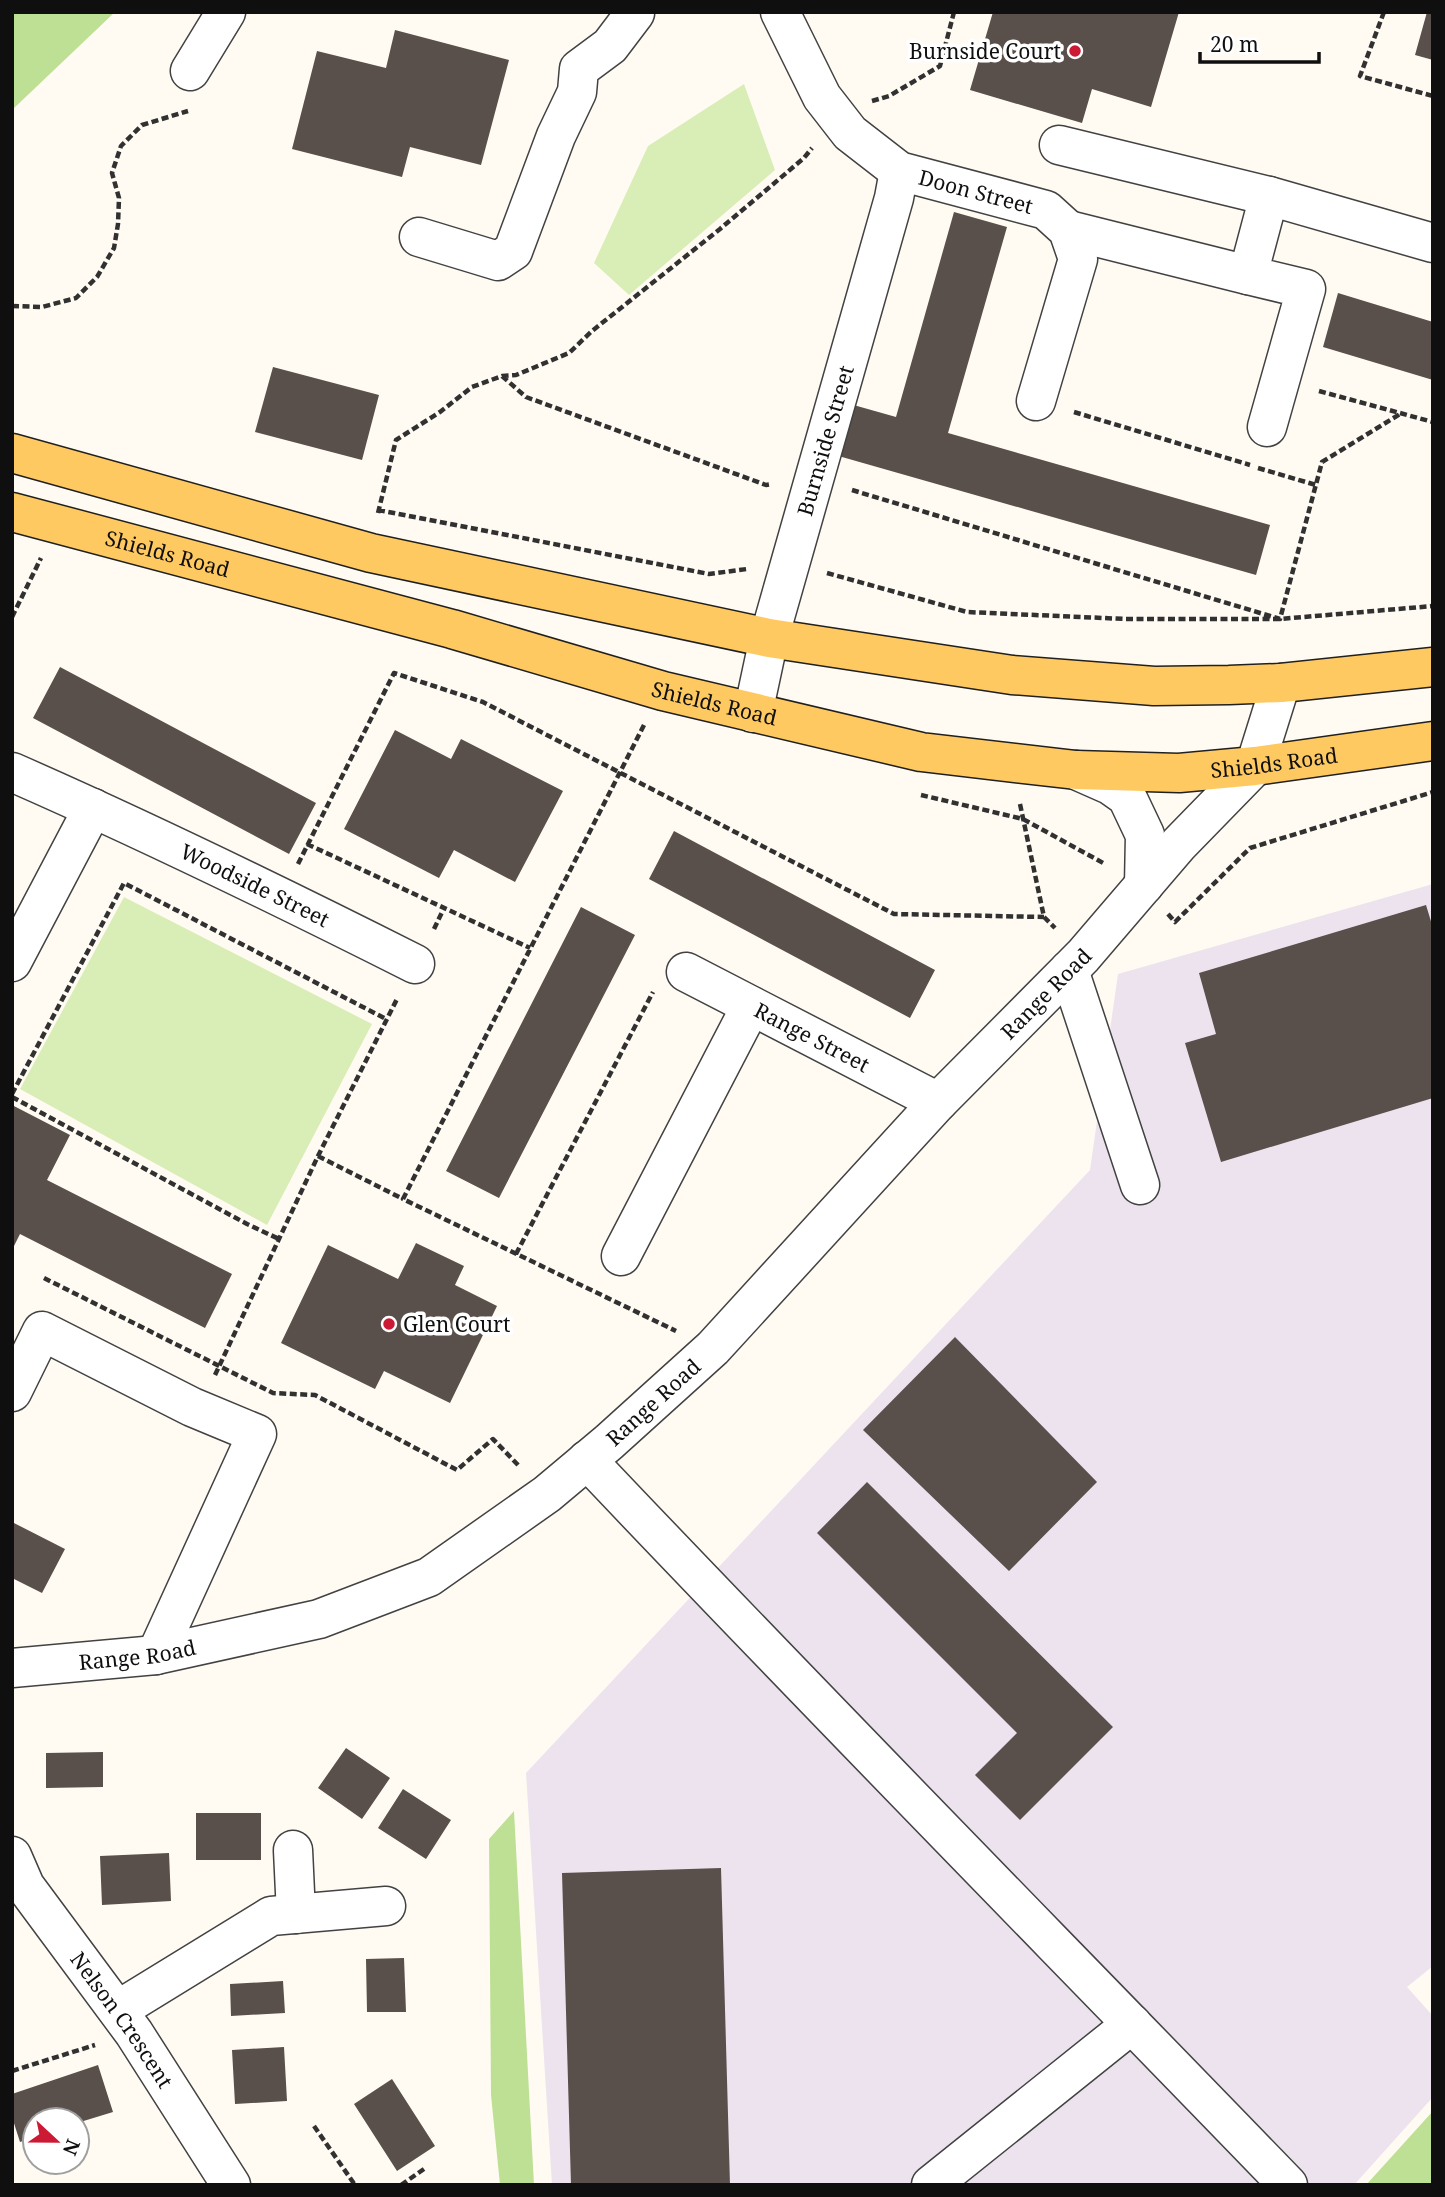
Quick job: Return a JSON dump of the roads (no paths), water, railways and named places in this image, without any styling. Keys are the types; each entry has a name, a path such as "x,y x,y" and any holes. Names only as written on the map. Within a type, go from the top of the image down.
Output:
{"main road":[{"path":"12,453 371,553 769,638 1012,675 1154,686 1281,683 1433,667"},
{"name":"Shields Road","path":"12,512 452,629 663,691 921,752 1076,770 1179,773 1255,766 1433,740"}],"street":[{"path":"190,71 226,12"},
{"path":"419,237 498,261 513,251 539,178 577,92 579,69 610,46 634,13 656,12"},
{"name":"Doon Street","path":"780,12 822,97 850,133 899,170 1046,210 1068,230"},
{"path":"1059,145 1269,196 1433,243"},
{"name":"Burnside Street","path":"753,713 769,638 894,198 899,170"},
{"path":"1248,275 1269,196"},
{"path":"1068,230 1306,289 1267,427"},
{"path":"1036,401 1078,259 1068,230"},
{"name":"Range Road","path":"12,1668 156,1655 319,1619 429,1577 547,1494 713,1348 938,1102 1076,963 1179,844 1255,766 1281,683"},
{"path":"1076,770 1110,785 1126,797 1146,835 1144,885"},
{"name":"Woodside Street","path":"12,772 282,897 415,964"},
{"path":"12,961 93,808"},
{"path":"1076,963 1140,1185"},
{"name":"Range Street","path":"686,972 938,1102"},
{"path":"621,1256 751,1006"},
{"path":"12,1392 42,1331 199,1409 257,1434 156,1655"},
{"path":"587,1460 751,1633 1288,2185"},
{"path":"293,1850 296,1914"},
{"name":"Nelson Crescent","path":"17,1878 126,2021 231,2185"},
{"path":"126,2021 271,1916 386,1906"},
{"path":"931,2185 1132,2024"}],"place":[{"name":"Burnside Court","path":"1075,51"},
{"name":"Glen Court","path":"389,1324"}]}
